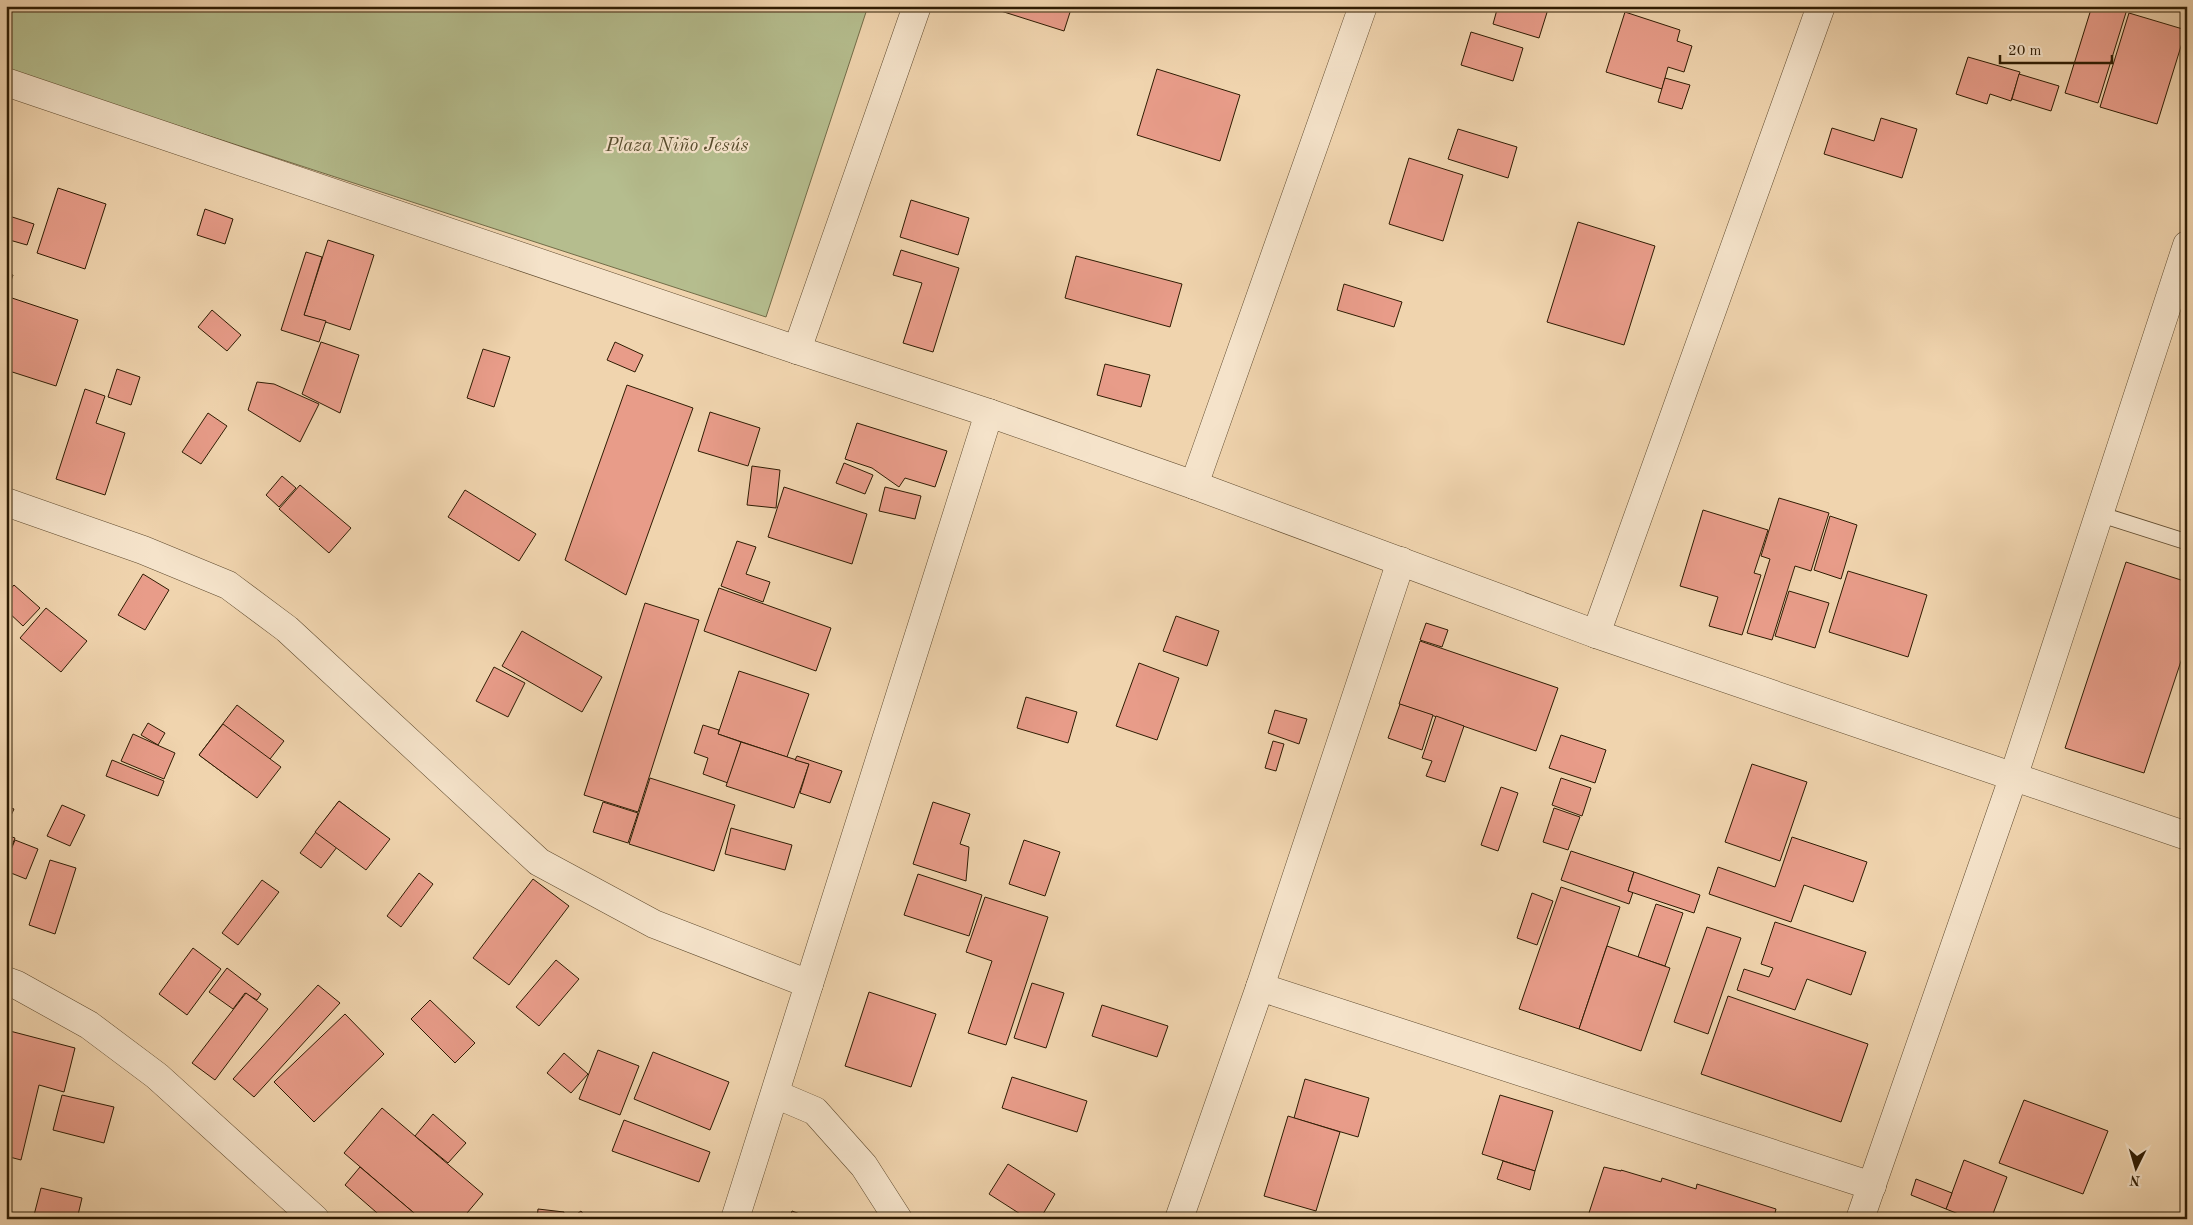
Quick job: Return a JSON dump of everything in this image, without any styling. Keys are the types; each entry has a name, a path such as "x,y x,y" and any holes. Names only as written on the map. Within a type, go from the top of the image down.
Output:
{"street":[{"path":"798,350 917,6"},
{"path":"1194,485 1363,6"},
{"path":"1596,634 1821,6"},
{"path":"6,82 989,413 1194,485 1596,634 2187,836"},
{"path":"1860,1219 2013,778 2187,245"},
{"path":"735,1219 989,413"},
{"path":"6,502 143,550 228,585 287,629 539,862 654,924 809,984"},
{"path":"1179,1219 1260,987 1401,561"},
{"path":"6,981 89,1025 157,1076 315,1219"},
{"path":"1260,987 1872,1186"},
{"path":"775,1094 815,1111 864,1166 898,1219"}],"lane":[{"path":"2099,514 2187,542"}],"green space":[{"name":"Plaza Niño Jesús","path":"6,6 868,6 766,317 6,70"}],"building":[{"path":"985,6 1072,6 1064,31"},
{"path":"1498,6 1549,6 1539,38 1493,24"},
{"path":"2092,6 2128,6 2098,103 2065,93"},
{"path":"1625,12 1680,30 1677,41 1692,46 1684,72 1668,67 1662,89 1606,72"},
{"path":"2129,13 2186,30 2157,124 2100,107"},
{"path":"1471,32 1523,48 1513,81 1461,65"},
{"path":"1968,57 2020,72 2011,101 1990,94 1987,104 1956,94"},
{"path":"1157,69 1240,95 1220,161 1137,135"},
{"path":"2019,74 2059,86 2051,111 2012,99"},
{"path":"1665,78 1690,85 1682,109 1658,102"},
{"path":"1881,118 1917,129 1902,178 1824,154 1832,128 1874,141"},
{"path":"1458,129 1517,147 1508,178 1448,159"},
{"path":"1409,158 1463,175 1443,241 1389,224"},
{"path":"58,188 106,204 85,269 37,253"},
{"path":"911,200 969,218 958,255 900,237"},
{"path":"205,209 233,219 225,244 197,235"},
{"path":"6,215 34,224 27,245 6,239"},
{"path":"1578,222 1655,246 1624,345 1547,322"},
{"path":"328,240 374,255 350,330 304,315"},
{"path":"901,250 959,268 933,352 903,343 922,283 893,275"},
{"path":"306,252 322,257 304,315 326,321 319,342 281,330"},
{"path":"1076,256 1182,284 1170,327 1065,298"},
{"path":"6,273 13,275 6,295"},
{"path":"1344,284 1402,302 1394,327 1337,310"},
{"path":"6,296 78,320 56,386 6,370"},
{"path":"212,310 241,335 227,351 198,327"},
{"path":"321,342 359,355 340,413 302,394"},
{"path":"615,342 643,355 635,372 607,360"},
{"path":"483,349 510,357 494,407 467,398"},
{"path":"1105,364 1150,375 1141,407 1097,395"},
{"path":"117,369 140,377 131,405 108,397"},
{"path":"257,382 274,384 319,404 300,442 248,410"},
{"path":"627,385 693,408 626,595 565,560"},
{"path":"85,389 105,396 96,423 125,433 105,495 56,479"},
{"path":"710,412 760,428 748,466 698,451"},
{"path":"208,413 227,426 201,464 182,452"},
{"path":"857,423 947,451 935,487 905,478 899,487 872,468 845,459"},
{"path":"844,463 873,475 865,494 836,483"},
{"path":"752,466 780,470 776,508 747,505"},
{"path":"282,476 296,488 279,507 266,495"},
{"path":"300,485 351,528 329,553 279,509"},
{"path":"784,487 867,514 852,564 768,537"},
{"path":"885,487 921,496 915,519 879,511"},
{"path":"465,490 536,534 519,561 448,517"},
{"path":"1779,498 1829,513 1811,571 1795,566 1772,640 1747,633 1770,559 1761,556"},
{"path":"1703,510 1768,530 1754,573 1761,575 1742,635 1709,626 1718,597 1680,586"},
{"path":"1830,516 1857,525 1841,579 1814,570"},
{"path":"737,541 756,547 746,574 770,582 763,602 721,586"},
{"path":"2126,562 2187,582 2187,643 2144,773 2065,748"},
{"path":"1848,571 1927,595 1908,657 1829,632"},
{"path":"143,574 169,590 145,630 118,615"},
{"path":"14,585 40,608 23,626 6,610 6,594"},
{"path":"719,588 831,628 816,671 704,631"},
{"path":"1789,591 1829,603 1815,648 1775,636"},
{"path":"645,603 699,620 638,812 584,795"},
{"path":"46,608 87,641 61,672 20,638"},
{"path":"1176,616 1219,631 1207,666 1163,651"},
{"path":"1426,623 1448,630 1442,647 1420,640"},
{"path":"522,631 602,677 582,712 502,666"},
{"path":"1420,641 1558,688 1536,751 1399,704"},
{"path":"1139,663 1179,678 1157,740 1116,726"},
{"path":"494,667 525,683 508,717 476,701"},
{"path":"739,671 809,694 787,757 718,734"},
{"path":"1026,697 1077,712 1068,743 1017,728"},
{"path":"1400,704 1433,715 1422,750 1388,738"},
{"path":"237,705 284,741 246,790 199,755"},
{"path":"1275,710 1307,719 1299,744 1268,733"},
{"path":"1436,716 1464,726 1445,782 1426,776 1432,761 1422,758"},
{"path":"148,723 165,733 158,745 141,735"},
{"path":"223,724 281,767 257,798 199,755"},
{"path":"703,725 719,730 718,734 741,742 728,783 703,774 708,758 694,753"},
{"path":"133,734 175,753 164,779 121,761"},
{"path":"1561,735 1606,750 1595,783 1549,768"},
{"path":"1273,741 1284,744 1276,771 1265,768"},
{"path":"741,742 809,764 794,808 726,786"},
{"path":"797,756 842,771 830,803 800,793 809,764 795,760"},
{"path":"112,760 164,781 158,796 106,776"},
{"path":"1752,764 1807,782 1780,861 1725,842"},
{"path":"650,778 735,805 714,871 629,844"},
{"path":"1561,778 1591,788 1582,816 1552,805"},
{"path":"1501,787 1518,793 1498,851 1481,845"},
{"path":"339,801 360,817 321,868 300,853"},
{"path":"339,801 390,839 366,870 315,832"},
{"path":"603,802 638,813 628,843 593,832"},
{"path":"933,802 970,814 960,844 969,847 966,881 913,864"},
{"path":"62,805 85,815 70,846 47,836"},
{"path":"6,806 14,809 6,826"},
{"path":"1554,808 1580,817 1568,850 1543,842"},
{"path":"731,828 792,845 785,870 725,854"},
{"path":"6,835 15,838 6,861"},
{"path":"1792,837 1867,862 1853,902 1804,885 1791,922 1709,894 1718,867 1775,887"},
{"path":"15,840 38,849 26,879 6,871 6,862"},
{"path":"1024,840 1060,852 1045,896 1009,884"},
{"path":"1571,851 1634,872 1628,891 1633,892 1629,904 1561,880"},
{"path":"50,860 76,868 55,934 29,925"},
{"path":"1634,872 1700,895 1694,913 1628,891"},
{"path":"419,873 433,884 401,927 387,916"},
{"path":"918,874 982,895 969,936 904,915"},
{"path":"533,879 569,906 509,985 473,958"},
{"path":"262,880 279,892 238,945 222,933"},
{"path":"1561,887 1620,907 1579,1029 1519,1009"},
{"path":"1532,893 1553,901 1537,945 1517,938"},
{"path":"985,897 1048,917 1006,1045 968,1033 992,961 966,952"},
{"path":"1656,904 1683,913 1665,966 1638,957"},
{"path":"1775,922 1866,952 1851,995 1807,979 1795,1010 1737,990 1744,969 1769,977 1773,968 1761,964"},
{"path":"1707,927 1741,938 1708,1034 1674,1022"},
{"path":"1607,946 1670,968 1641,1051 1579,1029"},
{"path":"193,948 221,969 187,1015 159,994"},
{"path":"556,960 579,979 539,1026 516,1007"},
{"path":"227,968 261,994 257,1000 245,993 233,1009 209,992"},
{"path":"1032,983 1064,993 1046,1048 1014,1038"},
{"path":"318,985 340,1003 254,1097 233,1079"},
{"path":"869,992 936,1014 911,1087 845,1066"},
{"path":"246,993 268,1009 215,1080 192,1063"},
{"path":"1728,996 1868,1044 1841,1122 1701,1074"},
{"path":"430,1000 475,1043 455,1063 411,1019"},
{"path":"1102,1005 1168,1026 1157,1057 1092,1036"},
{"path":"345,1014 384,1054 314,1122 274,1082"},
{"path":"6,1030 75,1048 64,1092 39,1085 21,1160 6,1156"},
{"path":"598,1050 639,1066 620,1115 579,1099"},
{"path":"653,1052 729,1082 710,1130 634,1099"},
{"path":"564,1053 588,1074 571,1093 547,1073"},
{"path":"1012,1077 1087,1101 1077,1132 1002,1108"},
{"path":"1305,1079 1369,1098 1358,1137 1294,1118"},
{"path":"62,1095 114,1107 104,1143 53,1130"},
{"path":"1500,1095 1553,1111 1535,1171 1482,1154"},
{"path":"2024,1100 2108,1131 2083,1194 1999,1163"},
{"path":"382,1108 483,1194 462,1219 421,1219 344,1153"},
{"path":"433,1114 466,1143 448,1163 415,1136"},
{"path":"1288,1116 1340,1132 1316,1211 1264,1196"},
{"path":"624,1120 710,1152 699,1182 612,1151"},
{"path":"1964,1160 2007,1177 1991,1219 1971,1219 1946,1209"},
{"path":"1503,1161 1535,1171 1530,1190 1497,1179"},
{"path":"1008,1164 1055,1194 1040,1219 1028,1219 989,1194"},
{"path":"360,1167 421,1219 384,1219 345,1185"},
{"path":"1604,1167 1661,1182 1662,1178 1696,1189 1697,1184 1776,1209 1774,1217 1782,1219 1587,1219"},
{"path":"1916,1179 1952,1193 1946,1209 1911,1195"},
{"path":"41,1188 82,1198 77,1219 33,1219"},
{"path":"538,1209 564,1212 563,1219 537,1219"},
{"path":"581,1211 587,1219 570,1219"},
{"path":"792,1211 813,1219 789,1219"}]}
